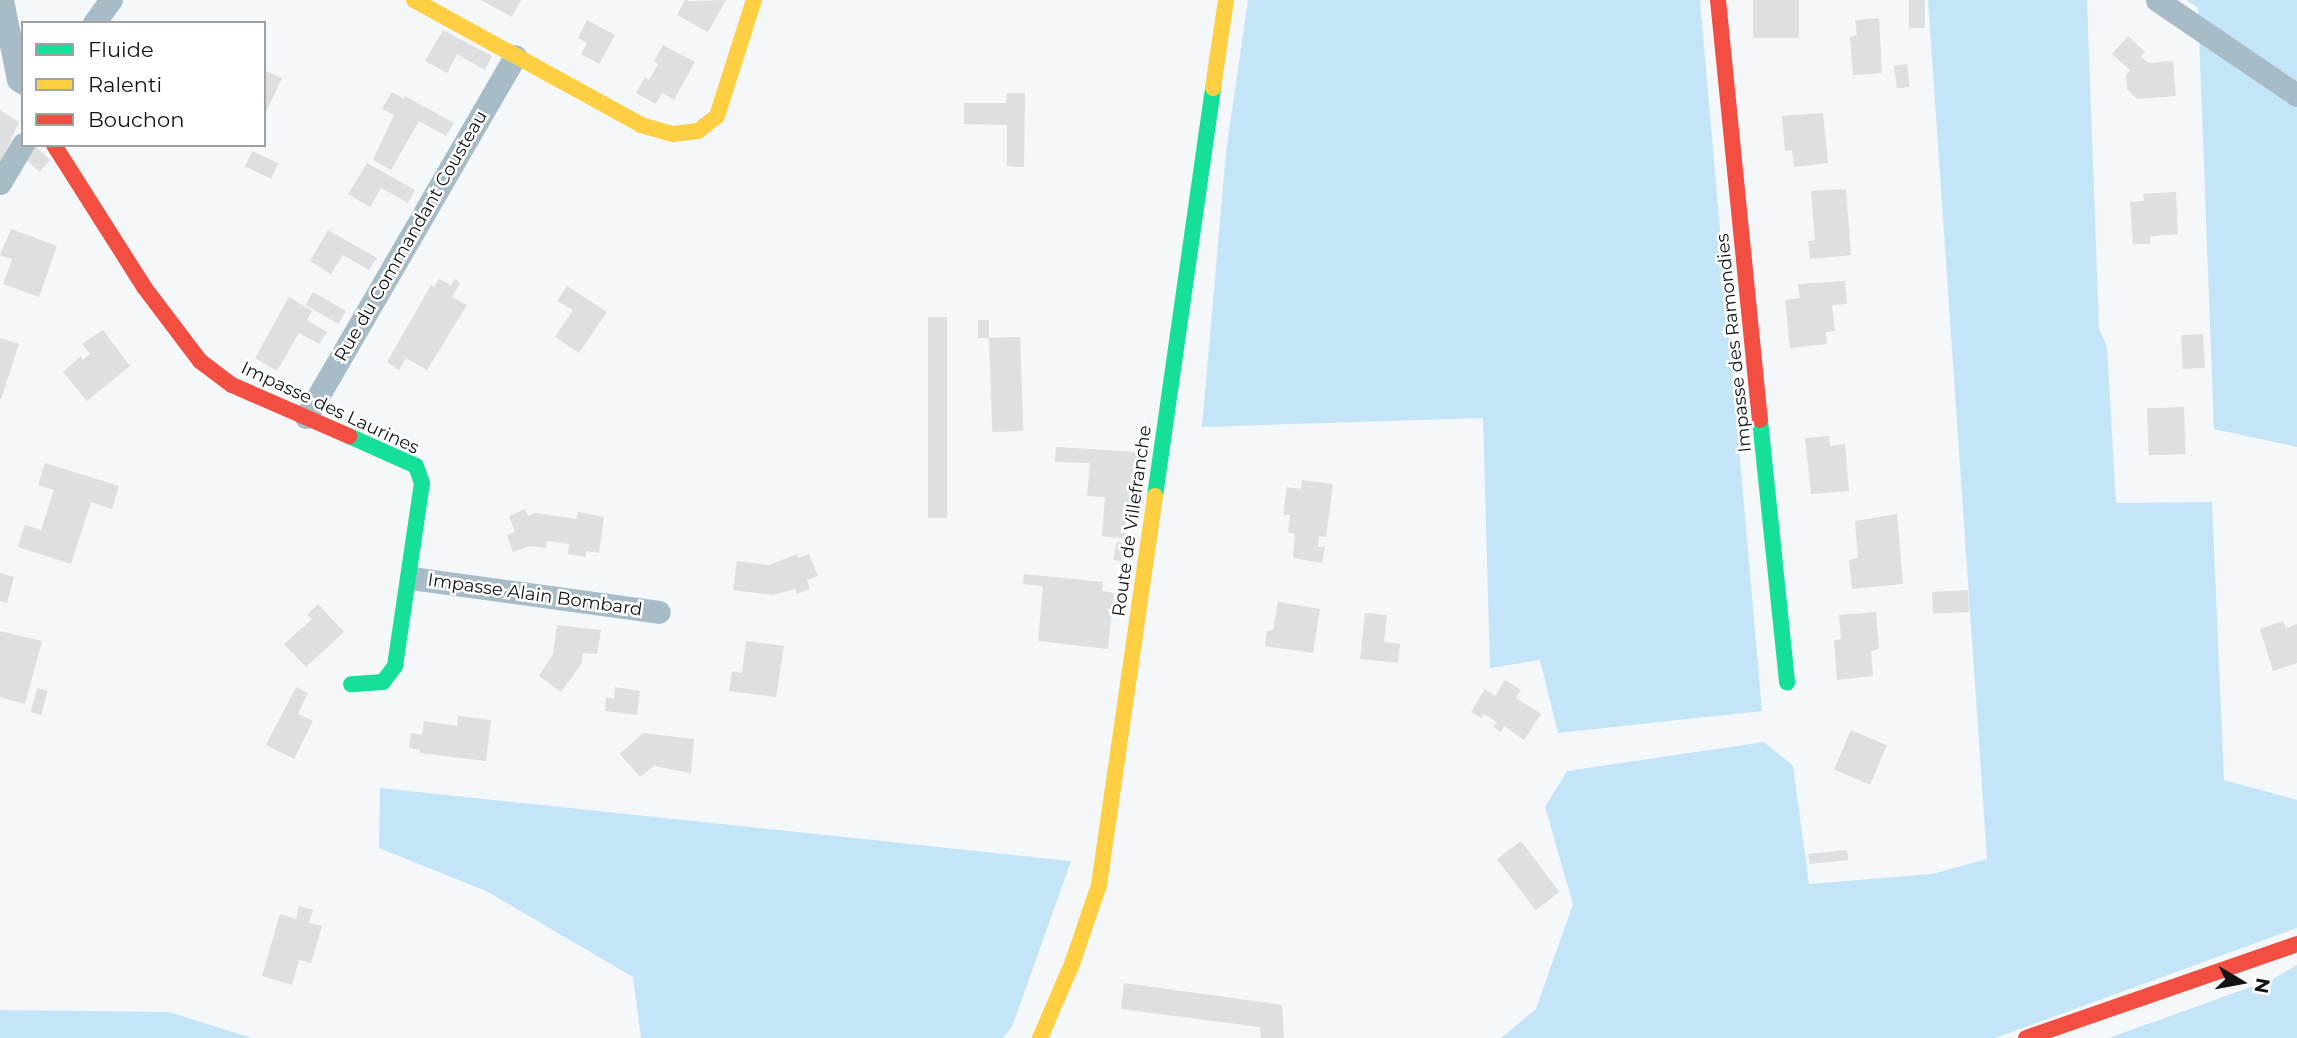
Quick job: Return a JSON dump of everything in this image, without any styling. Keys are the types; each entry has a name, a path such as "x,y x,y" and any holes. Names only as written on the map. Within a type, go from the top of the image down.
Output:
{"street":[{"path":"2,0 13,81"},
{"path":"95,21 111,0"},
{"path":"414,0 641,125 674,134 698,131 717,116 754,0"},
{"name":"Route de Villefranche","path":"1040,1038 1072,964 1099,885 1226,0"},
{"name":"Impasse des Ramondies","path":"1718,0 1787,683"},
{"path":"2157,0 2297,95"},
{"name":"Rue du Commandant Cousteau","path":"306,417 515,56"},
{"path":"0,183 21,147"},
{"name":"Impasse des Laurines","path":"55,147 144,287 200,360 232,385 416,466 422,483 411,578 395,666 383,682 351,684"},
{"name":"Impasse Alain Bombard","path":"411,578 659,611"},
{"path":"2026,1038 2297,944"}],"shaded area":[{"path":"1248,0 1700,0 1762,711 1558,733 1540,660 1490,668 1483,418 1202,427 1226,152"},
{"path":"1928,0 2087,0 2099,328 2107,347 2116,503 2212,502 2224,780 2297,800 2297,928 1995,1038 1501,1038 1536,1009 1573,904 1545,807 1567,771 1764,742 1793,766 1809,884 1932,874 1987,859"},
{"path":"2186,0 2297,0 2297,447 2214,429 2198,8"},
{"path":"380,788 1071,861 1012,1027 1003,1038 641,1038 633,977 486,891 379,848"},
{"path":"2297,965 2297,1038 2109,1038 2273,979"},
{"path":"0,1010 169,1012 252,1038 0,1038"}],"building":[{"path":"481,0 521,0 512,17"},
{"path":"685,0 726,0 708,32 677,15"},
{"path":"1753,0 1799,0 1799,38 1753,38"},
{"path":"1909,0 1925,0 1925,28 1909,28"},
{"path":"1879,18 1882,73 1853,75 1850,37 1857,35 1855,20"},
{"path":"587,20 615,35 599,64 581,54 587,43 578,38"},
{"path":"443,30 492,56 485,70 457,54 447,73 425,61"},
{"path":"2128,36 2145,52 2141,57 2148,63 2173,61 2176,96 2137,99 2127,89 2126,75 2130,70 2112,54"},
{"path":"663,45 695,62 674,100 662,93 656,104 636,93 645,77 649,80 658,64 654,61"},
{"path":"1907,64 1910,87 1897,88 1894,66"},
{"path":"266,71 282,78 266,112"},
{"path":"392,92 404,99 405,96 454,123 446,136 419,121 391,170 373,160 394,115 382,109"},
{"path":"1007,93 1025,93 1024,167 1007,166 1007,125 964,124 964,103 1006,103"},
{"path":"0,110 19,122 0,165"},
{"path":"1823,113 1828,163 1794,167 1792,150 1785,151 1782,116"},
{"path":"34,147 50,160 39,172 24,158"},
{"path":"252,151 278,163 271,179 245,166"},
{"path":"367,163 415,190 408,203 381,188 370,207 348,194"},
{"path":"1846,189 1851,255 1810,259 1808,241 1815,240 1811,191"},
{"path":"2176,192 2178,234 2150,236 2150,244 2133,244 2130,202 2144,201 2143,194"},
{"path":"11,229 57,246 39,297 3,284 12,259 0,255"},
{"path":"328,230 377,258 369,270 343,255 331,274 310,261"},
{"path":"439,279 451,285 455,279 460,283 452,297 467,305 427,370 406,358 399,370 387,362 431,285 434,287"},
{"path":"1845,281 1847,304 1832,305 1835,331 1826,332 1827,344 1790,348 1785,300 1800,298 1798,284"},
{"path":"567,286 607,312 579,353 555,337 573,310 557,301"},
{"path":"313,292 346,311 338,324 306,305"},
{"path":"289,297 312,311 307,320 327,332 319,344 299,333 277,371 255,358"},
{"path":"928,317 947,317 947,518 928,518"},
{"path":"978,320 989,320 989,338 978,338"},
{"path":"103,330 130,366 87,401 63,372 81,356 83,360 90,354 82,344"},
{"path":"2203,334 2205,368 2183,369 2181,335"},
{"path":"1020,337 1023,431 992,432 989,338"},
{"path":"0,338 19,344 1,399 0,399"},
{"path":"2184,407 2186,454 2149,455 2147,408"},
{"path":"1829,436 1830,446 1845,444 1849,491 1811,494 1805,438"},
{"path":"1056,447 1137,452 1124,539 1102,536 1105,497 1087,496 1090,463 1055,462"},
{"path":"45,463 119,486 112,509 91,502 71,564 18,547 25,525 41,530 54,490 38,485"},
{"path":"1302,480 1333,484 1326,537 1319,536 1318,547 1325,547 1322,563 1293,558 1295,534 1288,532 1290,515 1283,515 1287,487 1301,489"},
{"path":"525,509 528,516 535,513 576,519 578,512 604,517 599,553 586,551 586,557 568,554 569,544 547,541 546,548 530,546 513,552 507,535 515,532 509,516"},
{"path":"1897,514 1903,584 1852,589 1849,560 1858,558 1855,521"},
{"path":"1117,542 1123,543 1121,561 1113,560"},
{"path":"797,554 798,558 809,554 818,576 807,580 810,589 797,594 795,589 773,595 733,590 737,561 769,565"},
{"path":"0,573 14,577 7,603 0,601"},
{"path":"1024,574 1103,582 1102,591 1114,593 1108,649 1038,641 1043,586 1023,584"},
{"path":"1968,590 1969,612 1933,614 1932,592"},
{"path":"1278,602 1320,609 1313,653 1265,646 1267,631 1273,630"},
{"path":"318,604 344,632 306,667 284,644 312,619 307,615"},
{"path":"1876,612 1879,649 1871,651 1873,676 1837,680 1834,640 1841,639 1839,615"},
{"path":"1365,613 1387,615 1384,642 1400,644 1398,663 1360,659"},
{"path":"2283,621 2286,628 2297,624 2297,663 2273,671 2260,629"},
{"path":"557,625 601,630 597,654 583,653 582,663 561,692 539,676 553,654"},
{"path":"0,631 42,641 25,704 0,697"},
{"path":"746,641 784,646 776,697 729,691 732,671 742,673"},
{"path":"1505,680 1521,690 1516,698 1541,714 1524,740 1504,726 1501,732 1493,727 1497,722 1484,714 1481,718 1471,712 1485,689 1495,696"},
{"path":"296,687 308,693 298,714 313,721 294,759 266,745"},
{"path":"615,687 640,691 637,715 605,711 606,697 614,699"},
{"path":"37,688 48,691 41,715 31,712"},
{"path":"458,716 491,720 486,761 420,753 420,750 409,748 411,733 422,735 424,721 457,726"},
{"path":"1851,730 1887,745 1870,785 1834,770"},
{"path":"643,733 694,739 691,773 654,766 640,777 620,754"},
{"path":"1521,841 1560,892 1536,910 1497,859"},
{"path":"1847,850 1848,860 1809,864 1808,854"},
{"path":"299,906 313,910 309,923 322,926 311,963 299,960 292,985 262,976 280,914 296,919"},
{"path":"1124,983 1282,1005 1284,1038 1261,1038 1260,1027 1121,1009"}],"traffic: fast":[{"path":"1155,496 1213,88"},
{"path":"1760,420 1787,683"},
{"path":"349,436 416,466 422,483 395,666 383,682 351,684"}],"traffic: slow":[{"path":"414,0 641,125 673,134 698,131 717,116 754,0"},
{"path":"1213,88 1226,0"},
{"path":"1040,1038 1072,964 1099,885 1155,496"}],"traffic: jam":[{"path":"1718,0 1760,420"},
{"path":"55,147 144,287 200,361 232,385 349,436"},
{"path":"2026,1038 2297,944"}]}
